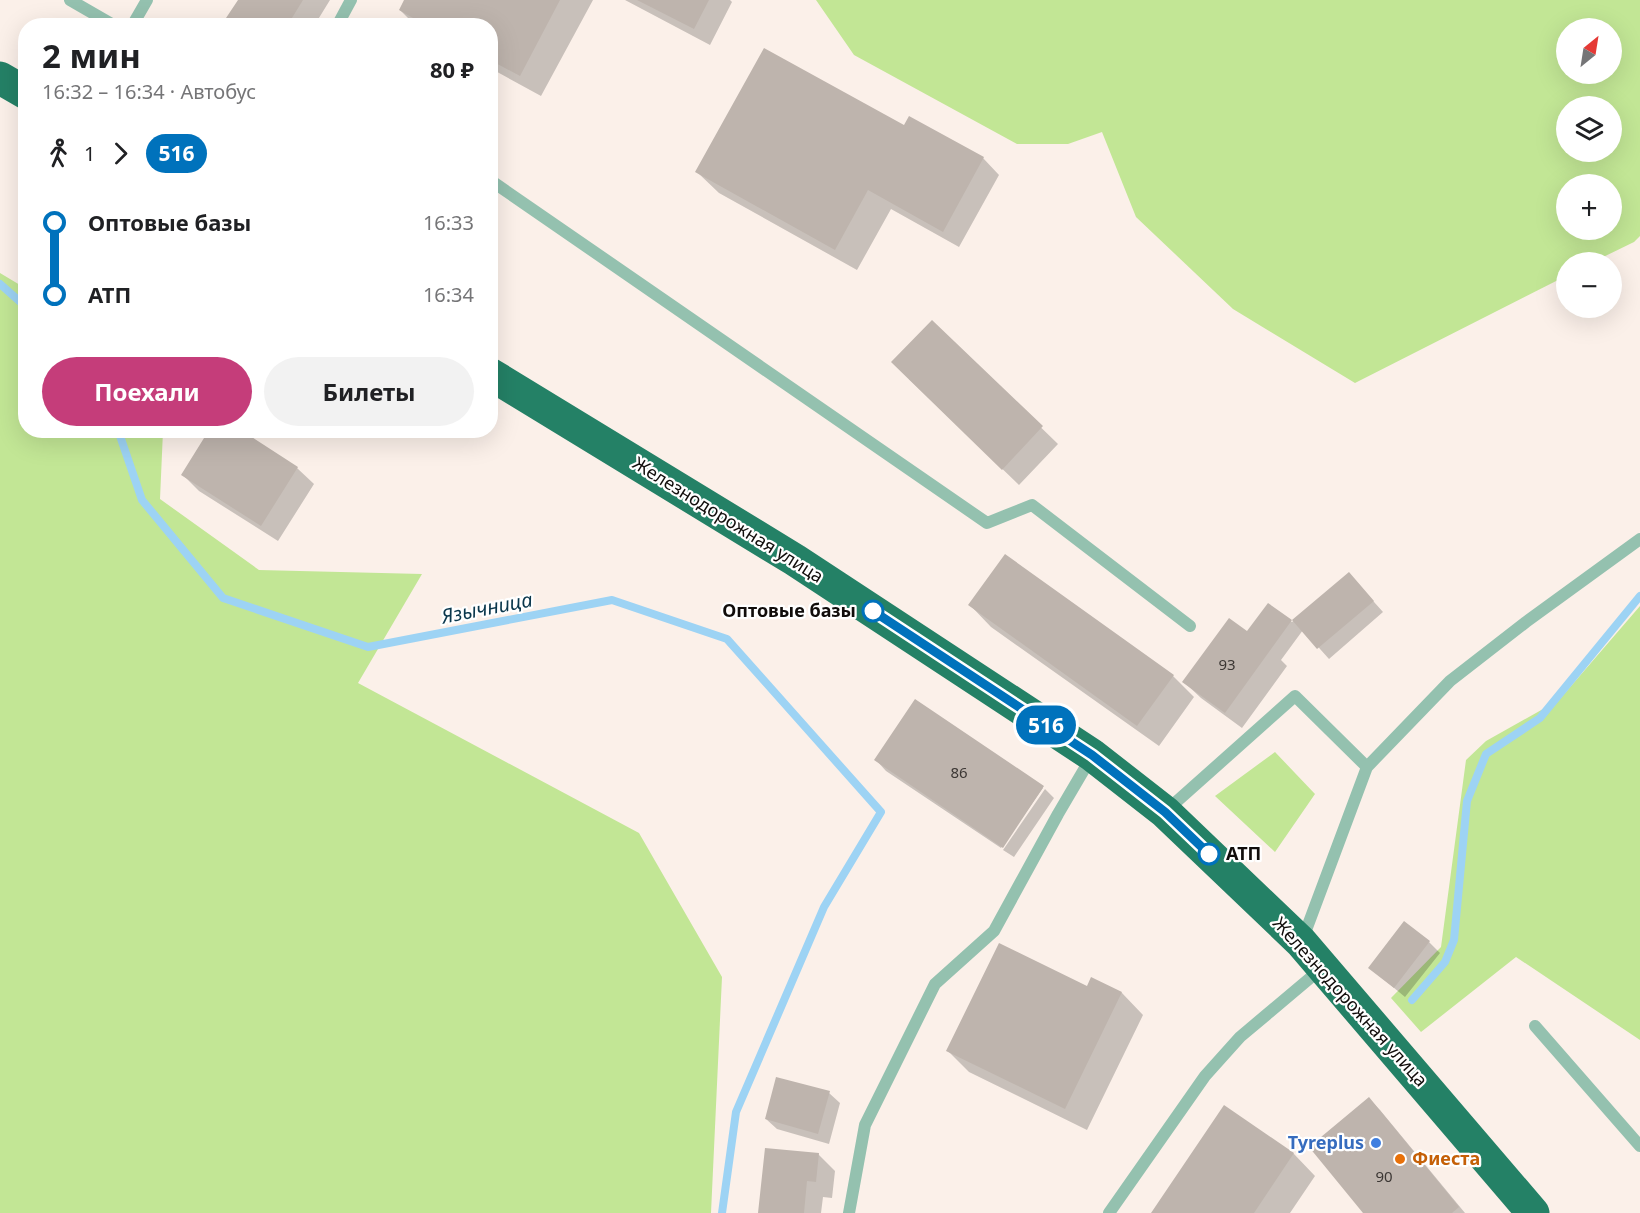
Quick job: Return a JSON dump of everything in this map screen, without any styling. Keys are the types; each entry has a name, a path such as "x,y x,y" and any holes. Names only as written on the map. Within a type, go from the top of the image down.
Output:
{"highway":[{"path":"0,78 18,88"},
{"name":"Железнодорожная улица","path":"498,379 795,560 1092,755 1165,812 1301,942 1533,1213"}],"lane":[{"path":"70,0 100,18"},
{"path":"137,18 147,0"},
{"path":"341,18 351,0"},
{"path":"498,186 987,523 1032,505 1190,626"},
{"path":"1301,942 1368,767 1450,681 1640,539"},
{"path":"1165,812 1295,696 1368,767"},
{"path":"849,1213 865,1125 935,984 994,931 1092,755"},
{"path":"1109,1213 1205,1076 1240,1037 1323,967"},
{"path":"1535,1026 1640,1146"}],"green space":[{"path":"816,0 1640,0 1640,236 1634,242 1614,252 1556,252 1556,281 1355,383 1233,309 1136,217 1102,132 1068,144 1017,144 854,55"},
{"path":"0,273 18,284 18,438 163,438 160,499 259,570 422,574 358,683 639,833 722,977 711,1213 0,1213"},
{"path":"1640,606 1640,1040 1516,957 1421,1032 1391,998 1441,947 1466,760 1486,741 1559,700"},
{"path":"1275,752 1315,794 1275,852 1215,796"}],"building":[{"path":"238,0 303,0 292,18 226,18"},
{"path":"404,0 560,0 520,76 498,64 498,18 413,18 399,10"},
{"path":"637,0 709,0 694,29"},
{"path":"764,48 904,125 909,116 984,157 943,232 868,190 835,250 695,172"},
{"path":"932,320 1043,426 1002,470 891,362"},
{"path":"204,438 253,438 298,467 261,526 181,475"},
{"path":"1005,554 1174,675 1137,726 968,605"},
{"path":"1349,572 1374,601 1317,649 1292,620"},
{"path":"1268,603 1292,620 1225,713 1182,682 1229,618 1247,631"},
{"path":"915,699 1044,786 1003,848 874,760"},
{"path":"1404,921 1430,941 1394,988 1368,968"},
{"path":"999,943 1087,986 1091,977 1122,992 1065,1109 946,1051"},
{"path":"776,1077 830,1091 818,1134 765,1119"},
{"path":"1369,1097 1459,1207 1452,1213 1363,1213 1309,1147"},
{"path":"1224,1105 1294,1153 1254,1213 1151,1213"},
{"path":"765,1148 819,1153 816,1182 807,1181 804,1213 758,1213"}],"waterway":[{"name":"Язычница","path":"0,284 18,300"},
{"name":"Язычница","path":"121,438 142,500 223,598 368,647 612,600 727,639 881,812 824,907 736,1112 722,1213"},
{"path":"1412,1000 1445,962 1454,940 1467,801 1486,754 1540,718 1640,596"}],"bus line":[{"name":"516","path":"873,611 1092,755 1165,812 1209,854"}],"place":[{"name":"Оптовые базы","path":"873,611"},
{"name":"АТП","path":"1209,854"},
{"name":"Tyreplus","path":"1376,1143"},
{"name":"Фиеста","path":"1400,1159"}]}
